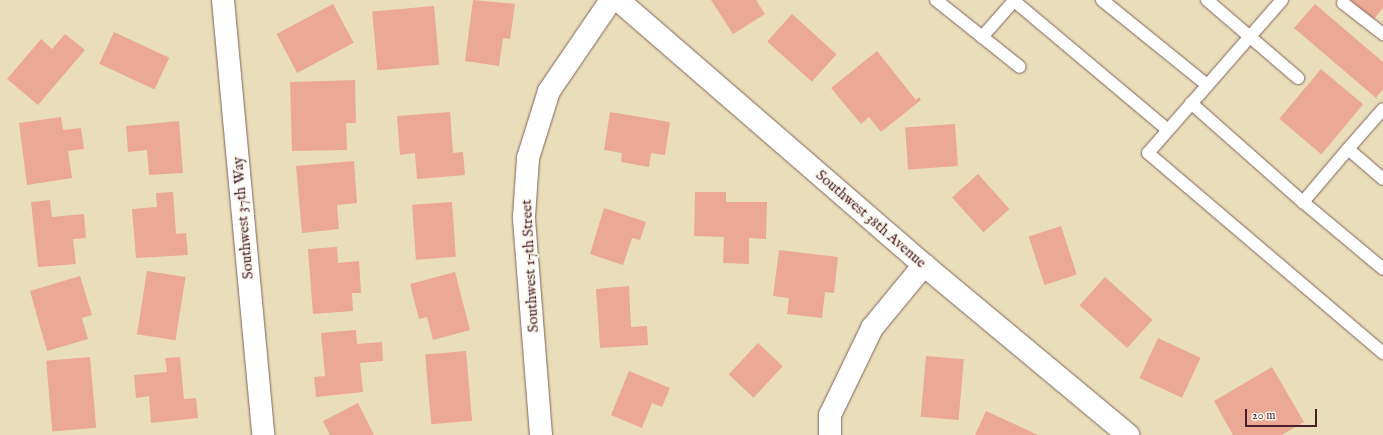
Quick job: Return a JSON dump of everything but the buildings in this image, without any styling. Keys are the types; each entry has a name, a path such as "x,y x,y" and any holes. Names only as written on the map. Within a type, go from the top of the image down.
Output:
{"street":[{"name":"Southwest 37th Way","path":"223,0 263,435"},
{"name":"Southwest 17th Street","path":"541,435 524,217 528,158 548,91 611,0"},
{"name":"Southwest 38th Avenue","path":"618,0 924,265 1128,435"},
{"path":"830,435 830,415 872,328 924,265"}],"lane":[{"path":"936,0 1020,67"},
{"path":"1102,0 1207,85"},
{"path":"1207,0 1298,78"},
{"path":"1282,0 1148,153 1383,353"},
{"path":"982,37 1014,1 1168,130"},
{"path":"1343,3 1383,34"},
{"path":"1191,103 1303,202 1383,269"},
{"path":"1303,202 1383,109"},
{"path":"1348,149 1383,178"}]}
